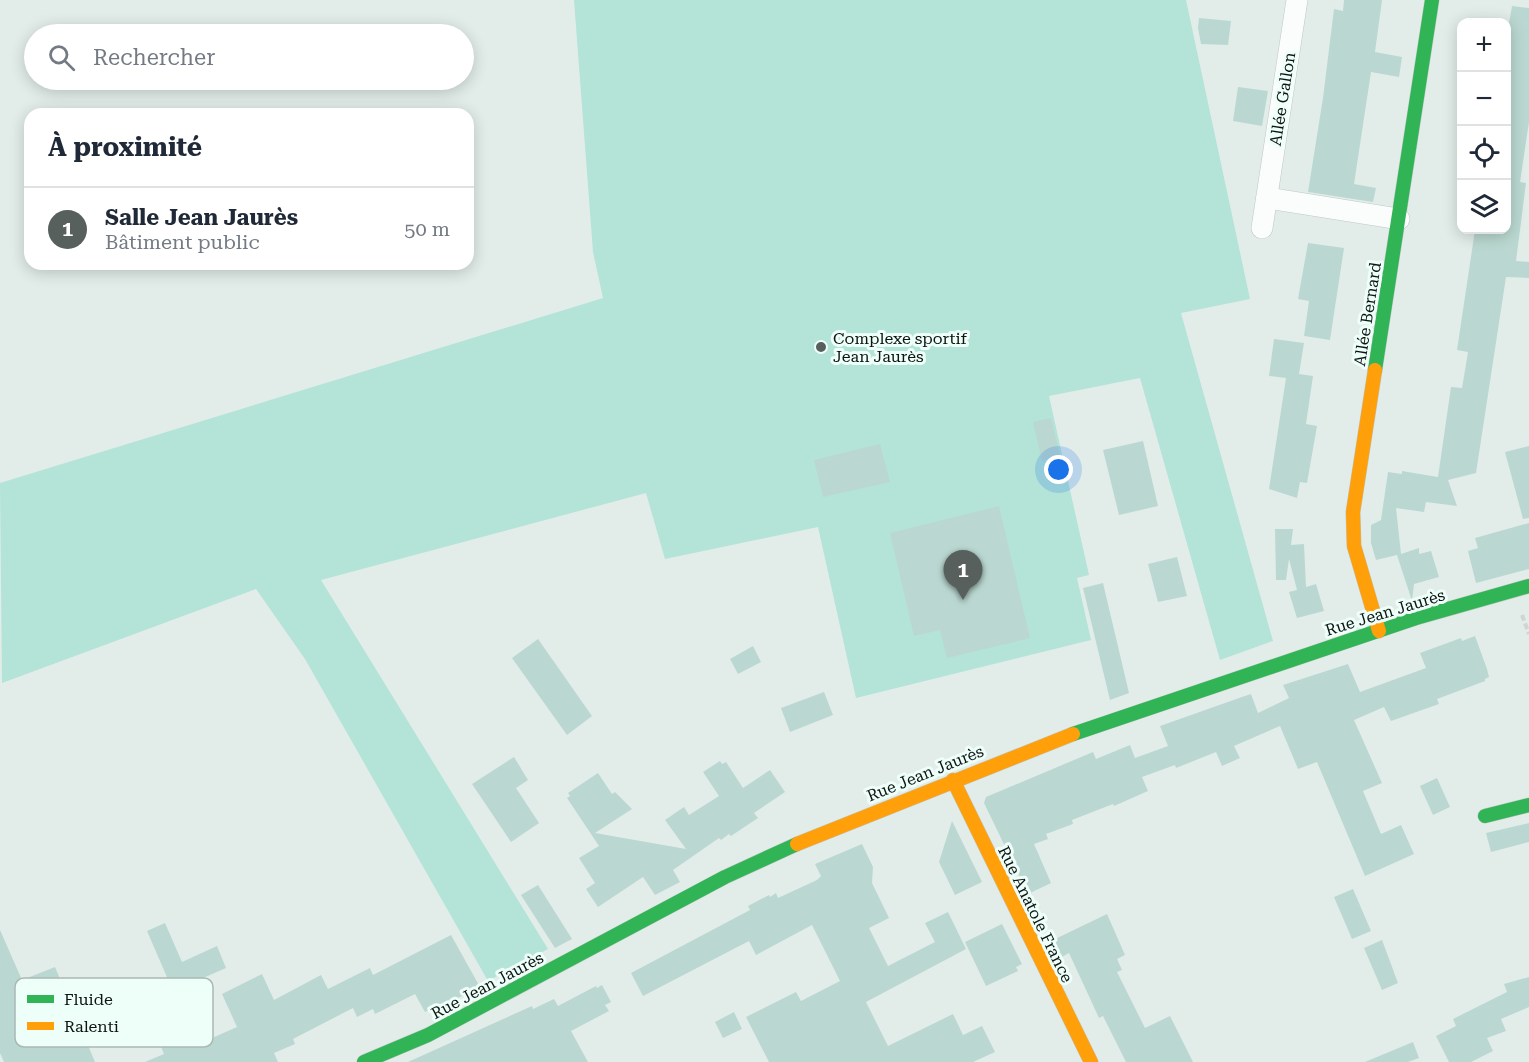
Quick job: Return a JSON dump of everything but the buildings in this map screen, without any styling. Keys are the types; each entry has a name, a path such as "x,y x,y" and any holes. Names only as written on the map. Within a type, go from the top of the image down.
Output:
{"street":[{"name":"Allée Gallon","path":"1262,228 1297,0"},
{"name":"Allée Bernard","path":"1379,631 1354,546 1352,525 1432,0"},
{"path":"1267,198 1399,219"},
{"name":"Rue Jean Jaurès","path":"372,1060 449,1024 756,861 818,834 1069,735 1379,631 1529,586"},
{"name":"Rue Anatole France","path":"953,780 1091,1062"},
{"path":"1485,816 1529,805"}],"green space":[{"path":"574,0 1186,0 1250,299 1181,313 1273,641 1220,660 1140,378 1049,396 1089,575 1077,578 1091,640 856,698 818,527 665,559 646,493 321,580 548,949 488,981 305,659 256,589 2,683 0,483 603,298 593,252"}],"traffic: fast":[{"path":"1375,370 1432,0"},
{"path":"1073,734 1416,618 1529,586"},
{"path":"1485,816 1529,805"},
{"path":"364,1062 428,1035 725,877 797,844"}],"traffic: slow":[{"path":"1375,370 1353,512 1354,546 1379,631"},
{"path":"797,844 1073,734"},
{"path":"953,780 1091,1062"}],"place":[{"name":"Complexe sportif Jean Jaurès","path":"821,347"},
{"name":"Salle Jean Jaurès","path":"963,600"}]}
